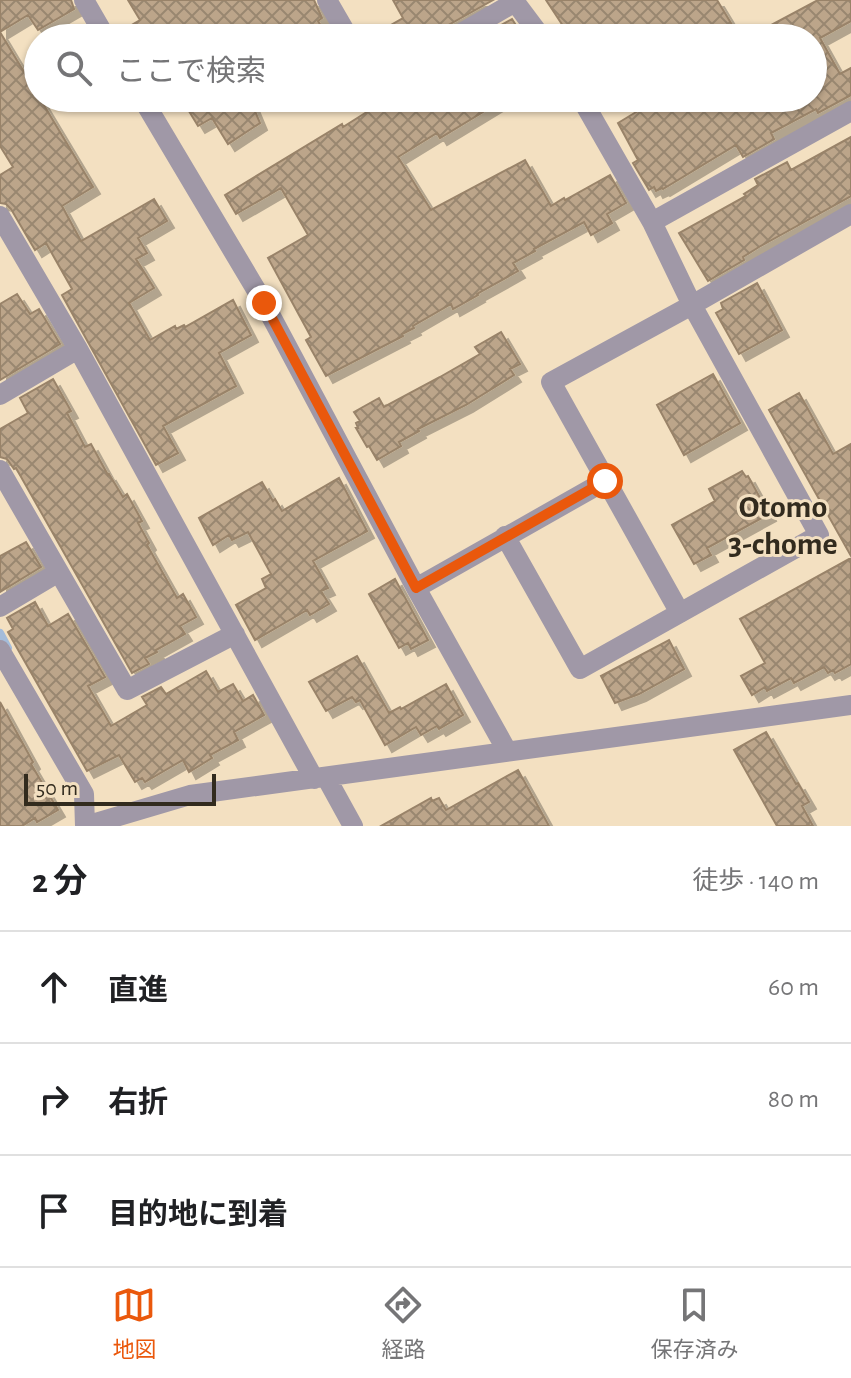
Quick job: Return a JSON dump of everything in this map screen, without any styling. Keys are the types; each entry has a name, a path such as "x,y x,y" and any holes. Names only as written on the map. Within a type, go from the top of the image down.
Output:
{"street":[{"path":"84,0 98,24"},
{"path":"327,0 341,24"},
{"path":"477,24 516,1 532,24"},
{"path":"652,222 851,111"},
{"path":"150,112 264,303 507,751"},
{"path":"505,536 580,669 819,535 692,305 652,222 589,112"},
{"path":"680,613 551,382 851,214"},
{"path":"0,216 78,349 235,634 320,778 353,826"},
{"path":"0,395 78,349"},
{"path":"0,470 127,690 235,634"},
{"path":"416,588 605,481"},
{"path":"0,607 59,572"},
{"path":"0,650 84,794 85,826 190,795 851,705"}],"building":[{"path":"0,0 71,0 74,9 48,24 34,24 28,15 0,32"},
{"path":"128,0 314,0 322,18 318,21 320,24 133,24 140,20"},
{"path":"393,0 493,0 450,24 392,24 403,18"},
{"path":"546,0 717,0 732,24 562,24"},
{"path":"818,0 851,0 851,21 827,34 827,24 773,24"},
{"path":"0,32 24,72 24,112 48,112 93,187 62,206 81,241 154,199 167,221 138,238 147,253 136,259 154,288 129,303 150,340 175,326 176,329 185,327 233,300 251,335 219,353 236,386 163,426 178,453 156,465 62,295 72,289 46,243 35,250 11,209 0,203 0,175 13,167 0,146"},
{"path":"827,51 840,74 851,68 851,95 827,108"},
{"path":"190,112 255,112 260,123 228,144 212,118 198,126"},
{"path":"367,112 483,112 440,138 437,133 398,157 431,210 525,160 551,206 610,175 626,203 607,214 612,223 591,235 584,222 513,263 518,271 478,295 453,309 451,304 413,326 403,336 326,376 306,340 311,337 268,258 308,235 281,188 236,214 225,195 342,124 343,127"},
{"path":"636,112 810,112 771,133 774,139 743,157 736,145 656,191 654,187 649,190 633,163 638,160 618,123"},
{"path":"851,137 851,196 759,247 743,257 744,260 708,281 679,233 746,196 744,194 758,185 755,179 787,162 791,170"},
{"path":"757,283 782,330 739,354 716,313 723,309 721,303"},
{"path":"17,294 30,314 39,309 60,344 0,380 0,304"},
{"path":"501,332 520,364 510,369 514,375 466,405 418,429 399,442 401,446 377,460 356,428 356,423 360,421 354,412 379,398 384,407 440,377 480,354 475,347"},
{"path":"713,374 740,423 684,455 657,405"},
{"path":"53,379 71,411 67,413 85,447 91,444 123,497 127,494 142,521 138,523 149,543 147,545 177,598 183,594 196,617 180,626 185,634 145,658 149,664 132,673 16,468 0,457 0,429 28,413 20,398"},
{"path":"799,393 833,454 851,444 851,556 769,410"},
{"path":"742,471 748,476 769,514 707,548 711,555 694,564 672,525 715,501 709,489"},
{"path":"339,478 367,531 313,561 328,588 321,591 329,604 310,615 307,610 255,640 236,605 266,588 262,579 271,574 248,532 232,540 229,535 213,545 199,518 262,482 282,511"},
{"path":"26,542 41,567 0,592 0,556"},
{"path":"851,558 851,664 835,673 833,670 828,673 824,667 794,683 791,678 752,695 741,676 765,663 740,619"},
{"path":"395,579 428,640 411,649 408,643 399,648 369,594"},
{"path":"35,602 48,626 68,614 105,677 88,686 111,726 147,705 142,697 161,687 166,694 206,671 218,692 233,684 243,701 253,695 264,715 234,732 238,740 210,755 212,758 189,772 183,760 145,782 142,778 135,782 119,755 87,771 8,632 13,629 7,618"},
{"path":"669,640 684,669 639,694 615,703 601,676"},
{"path":"357,656 389,713 446,684 463,715 421,735 416,727 385,745 360,700 356,702 352,697 326,711 309,682"},
{"path":"0,702 58,810 37,822 35,818 22,826 0,826"},
{"path":"766,732 809,802 802,806 813,826 777,826 734,750"},
{"path":"518,770 549,826 381,826 431,798 432,801 439,798 446,810"}],"waterway":[{"path":"0,633 8,648"}],"district":[{"name":"Otomo 3-chome","path":"783,524"}],"route":[{"path":"264,303 416,588 605,481"}]}
